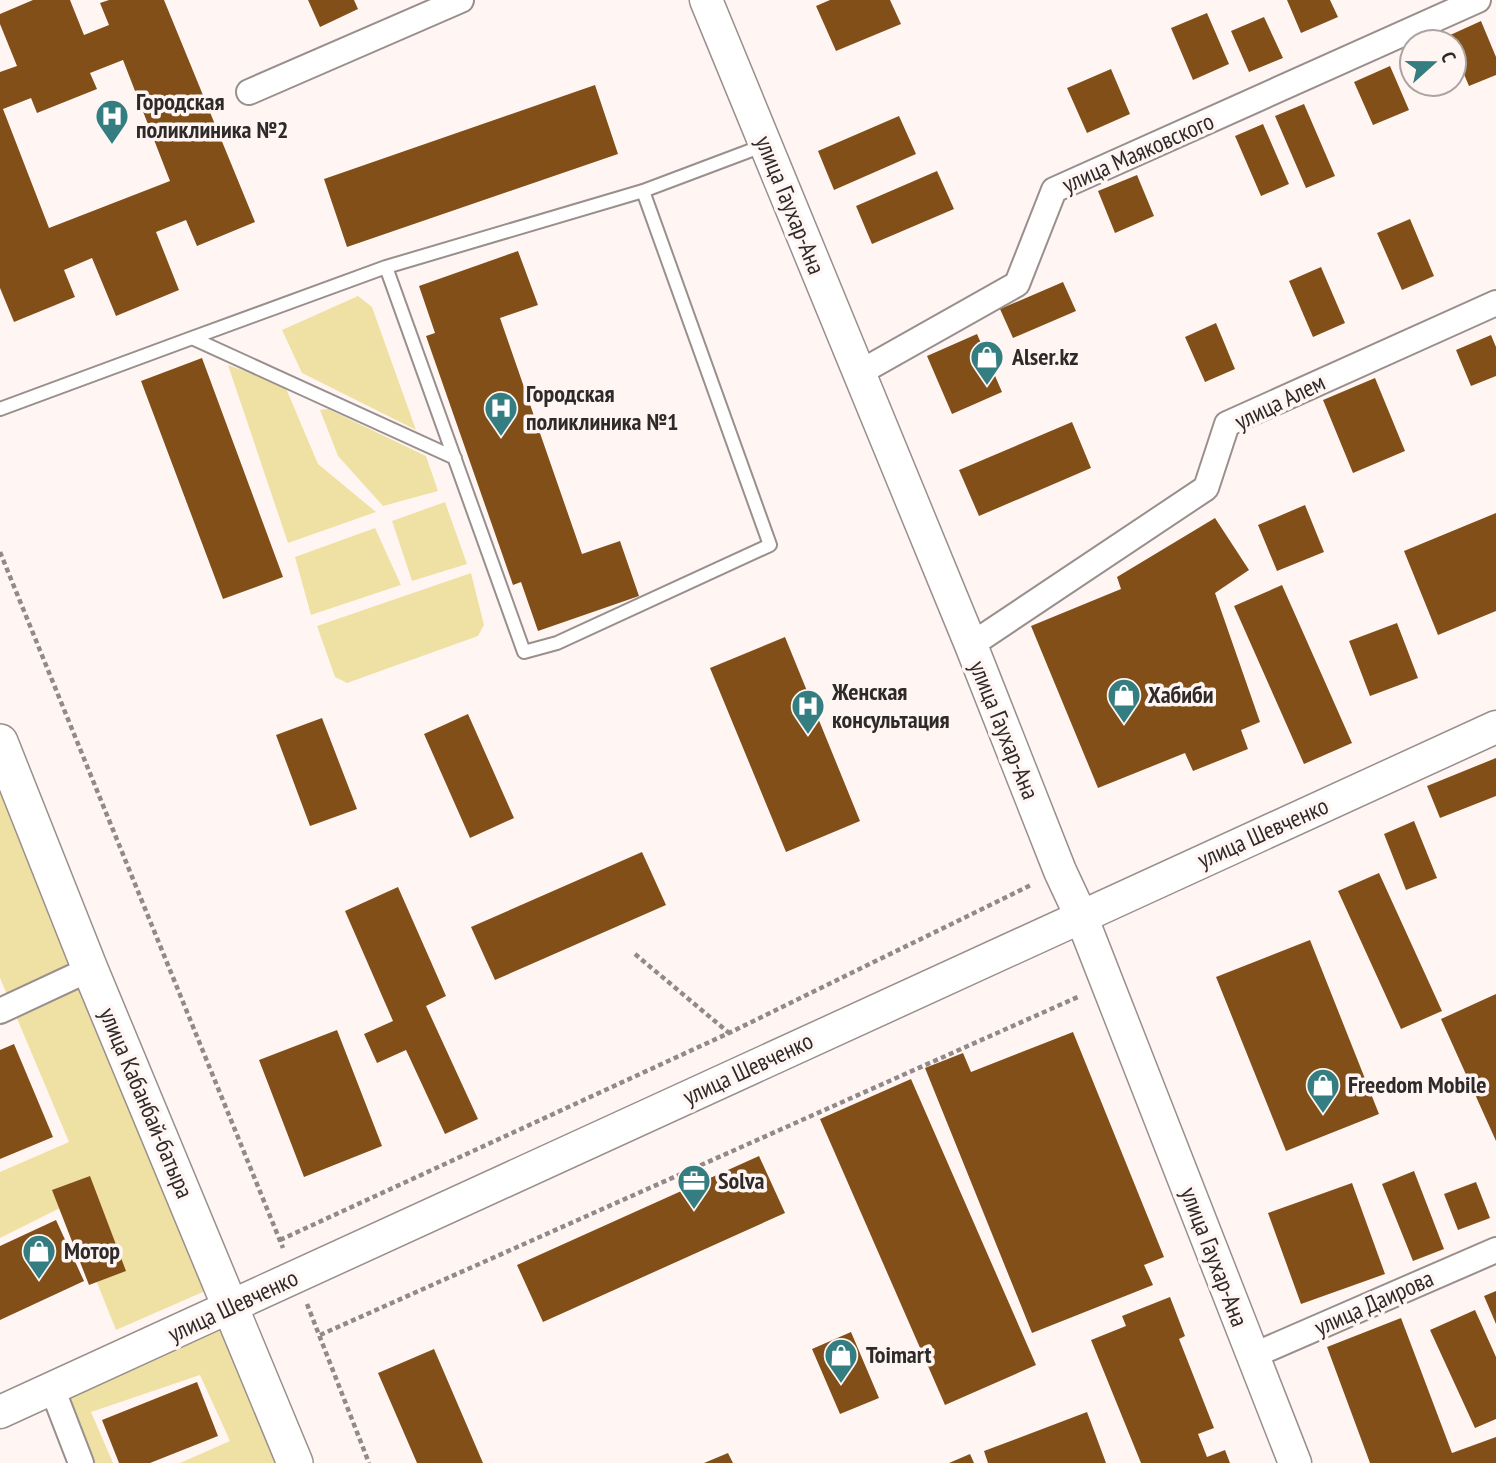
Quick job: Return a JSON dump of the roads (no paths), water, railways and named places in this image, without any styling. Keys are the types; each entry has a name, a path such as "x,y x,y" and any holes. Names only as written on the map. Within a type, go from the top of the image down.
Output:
{"main road":[{"name":"улица Кабанбай-батыра","path":"0,742 90,969 295,1463"}],"street":[{"path":"249,93 461,0"},
{"name":"улица Гаухар-Ана","path":"706,0 971,645 1060,871 1081,916 1295,1463"},
{"name":"улица Маяковского","path":"859,373 1017,284 1054,190 1478,0"},
{"name":"улица Алем","path":"971,645 1206,488 1227,424 1496,303"},
{"name":"улица Шевченко","path":"0,1412 1496,727"},
{"path":"0,1011 90,969"},
{"name":"улица Даирова","path":"1252,1356 1496,1250"},
{"path":"52,1388 81,1463"}],"lane":[{"path":"0,409 386,267 643,191 765,145"},
{"path":"386,267 524,652 557,643 771,545 643,191"},
{"path":"192,338 455,458"}],"place":[{"name":"Городская поликлиника №2","path":"112,146"},
{"name":"Alser.kz","path":"987,387"},
{"name":"Городская поликлиника №1","path":"501,438"},
{"name":"Хабиби","path":"1124,725"},
{"name":"Женская консультация","path":"808,736"},
{"name":"Freedom Mobile","path":"1323,1115"},
{"name":"Solva","path":"694,1211"},
{"name":"Мотор","path":"39,1281"},
{"name":"Toimart","path":"841,1385"}]}
